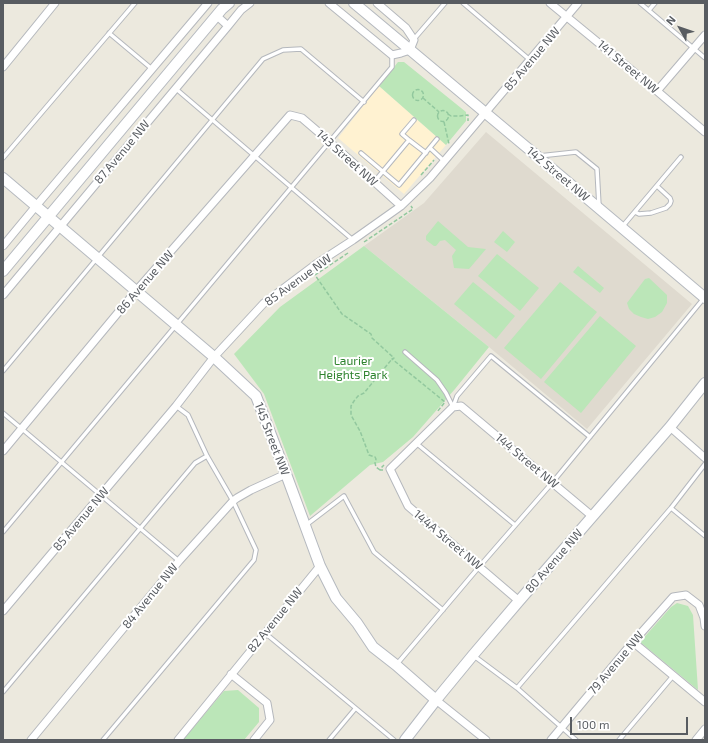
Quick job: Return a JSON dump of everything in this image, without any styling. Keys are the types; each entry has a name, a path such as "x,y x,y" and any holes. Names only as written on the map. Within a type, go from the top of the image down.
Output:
{"street":[{"path":"3,66 55,3"},
{"path":"3,246 208,3"},
{"name":"87 Avenue NW","path":"217,16 226,3"},
{"name":"87 Avenue NW","path":"3,271 229,3"},
{"name":"87 Avenue NW","path":"3,295 175,88 241,10 250,3"},
{"path":"329,3 392,54 401,54 410,50 414,40 406,28 377,3"},
{"name":"142 Street NW","path":"354,3 705,298"},
{"name":"141 Street NW","path":"550,3 705,132"},
{"name":"85 Avenue NW","path":"3,611 176,406 214,357 264,303 316,264 353,240 409,199 430,178 486,114 578,3"},
{"path":"217,16 228,26"},
{"path":"657,91 705,35"},
{"name":"143 Street NW","path":"290,115 302,118 401,206"},
{"name":"86 Avenue NW","path":"3,452 136,291 290,115"},
{"name":"145 Street NW","path":"3,178 214,357 256,396 320,566 336,598 357,623 373,647 486,740"},
{"name":"80 Avenue NW","path":"405,740 436,700 519,601 670,427 705,383"},
{"name":"144 Street NW","path":"453,407 461,406 592,516"},
{"path":"388,466 416,443 453,407"},
{"path":"670,427 705,458"},
{"name":"144A Street NW","path":"388,466 408,506 519,601"},
{"name":"84 Avenue NW","path":"31,740 179,561 233,501 251,490 286,474"},
{"name":"82 Avenue NW","path":"178,740 320,566"},
{"name":"79 Avenue NW","path":"551,740 633,642 673,597 686,595 700,605 705,626"},
{"path":"633,642 705,702"},
{"path":"231,674 268,703 270,720 254,740"},
{"path":"696,740 705,729"}],"lane":[{"path":"3,158 135,3"},
{"path":"414,40 445,3"},
{"path":"463,3 530,60"},
{"path":"640,3 705,58"},
{"path":"649,10 655,3"},
{"path":"109,33 153,69"},
{"path":"3,370 264,59 283,50 301,49 364,102"},
{"path":"3,532 364,102 392,67 392,54"},
{"path":"175,88 353,240"},
{"path":"414,120 402,134 426,154"},
{"path":"361,153 399,185 437,139"},
{"path":"374,182 409,140"},
{"path":"430,148 444,161"},
{"path":"537,156 576,152 597,169 600,209"},
{"path":"622,228 681,157"},
{"path":"635,212 639,214 651,213 666,208 670,204 670,198 657,186"},
{"path":"396,665 479,567 516,526 705,298"},
{"path":"405,352 437,380 453,407"},
{"path":"453,407 457,396 491,356 590,437"},
{"path":"103,740 254,560 256,550 233,501 207,456 188,415 176,406"},
{"path":"3,413 179,561"},
{"path":"416,443 516,526"},
{"path":"3,692 195,463 207,456"},
{"path":"517,688 671,508 705,464"},
{"path":"305,526 344,496 374,552 443,610"},
{"path":"671,508 705,536"},
{"path":"265,633 394,740"},
{"path":"474,655 517,688 576,740"},
{"path":"619,740 673,676"},
{"path":"329,740 355,709"}],"path":[{"path":"418,89 422,91 424,93 422,98 420,100 415,100 413,96 414,92 418,89"},
{"path":"422,98 439,112"},
{"path":"439,112 442,110 445,111 450,116 468,115 468,122"},
{"path":"439,112 437,115 438,119 440,121 444,121"},
{"path":"444,121 447,119 448,114"},
{"path":"444,121 449,144"},
{"path":"420,177 438,155"},
{"path":"360,245 413,210 409,199"},
{"path":"348,253 315,275 342,314 371,334 372,338 394,358 392,359 445,402 435,413"},
{"path":"380,470 376,467 375,457 369,455 360,431 351,415 351,406 358,396 364,393 392,359"},
{"path":"380,470 388,466"},
{"path":"380,470 382,467 388,466"}],"shaded area":[{"path":"379,86 446,145 404,194 338,138"},
{"path":"486,132 692,304 587,429 489,347 364,246 424,203"}],"green space":[{"path":"398,62 404,62 466,112 466,121 446,145 379,86"},
{"path":"438,221 468,247 486,249 469,269 454,268 452,256 456,250 445,240 440,241 436,246 434,246 426,240 426,236"},
{"path":"503,231 515,242 507,252 494,242"},
{"name":"Laurier Heights Park","path":"364,246 489,347 413,437 383,462 370,465 310,516 264,394 234,354 280,307"},
{"path":"497,254 539,288 520,311 478,276"},
{"path":"578,266 604,288 600,293 573,272"},
{"path":"649,278 667,295 667,303 662,312 655,317 648,319 634,314 629,309 627,303 645,279"},
{"path":"473,282 515,316 496,339 454,304"},
{"path":"560,282 597,312 541,379 504,348"},
{"path":"600,316 636,346 581,413 544,382"},
{"path":"677,603 688,606 693,615 698,690 640,642 671,607"},
{"path":"238,690 259,708 259,722 244,740 183,740 224,691"}]}
